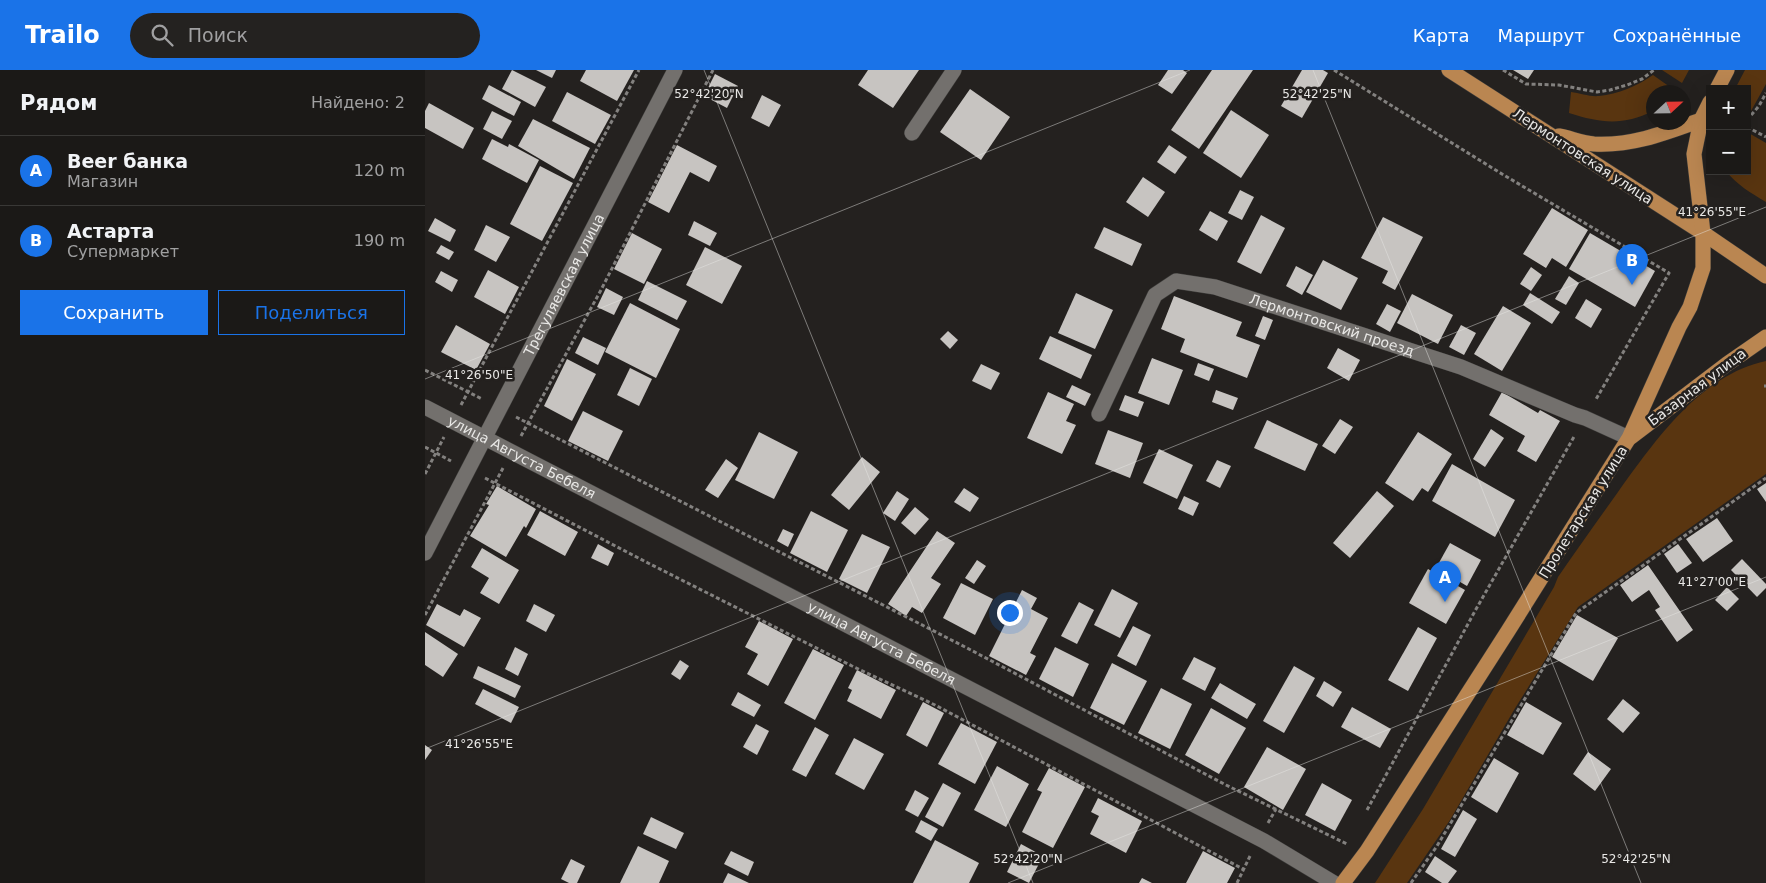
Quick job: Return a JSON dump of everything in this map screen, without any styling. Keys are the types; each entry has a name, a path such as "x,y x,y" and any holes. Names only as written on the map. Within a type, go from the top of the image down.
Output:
{"main road":[{"name":"Лермонтовская улица","path":"1449,70 1703,232 1766,276"},
{"path":"1719,85 1727,70"},
{"name":"Пролетарская улица","path":"1343,883 1367,851 1629,438 1679,327 1690,307 1703,268 1703,232 1694,154 1701,120 1706,110"},
{"path":"1548,133 1592,144 1618,144 1637,142 1701,120"},
{"name":"Базарная улица","path":"1629,438 1766,336"}],"street":[{"name":"Трегуляевская улица","path":"425,553 675,70"},
{"path":"912,133 954,70"},
{"name":"Лермонтовский проезд","path":"1099,414 1155,295 1176,281 1215,287 1461,366 1629,438"},
{"name":"улица Августа Бебеля","path":"425,407 1264,841 1334,883"}],"path":[{"path":"425,474 639,70"},
{"path":"425,615 601,290 713,70"},
{"path":"1334,70 1494,169 1669,273 1475,612 1367,810"},
{"path":"1503,70 1526,84 1559,85 1597,92 1627,86 1642,79 1654,70"},
{"path":"1751,115 1766,93"},
{"path":"1751,129 1766,137"},
{"path":"425,370 967,648 1226,785 1348,845 1353,836"},
{"path":"425,447 468,471 496,482 648,564 852,666 935,705 1243,869"},
{"path":"1411,883 1437,846 1575,613 1766,478"}],"shaded area":[{"path":"1662,70 1689,70 1682,83"},
{"path":"1745,70 1766,70 1766,84 1751,111 1751,85 1737,85"},
{"path":"1653,75 1667,85 1646,85 1646,114 1642,116 1621,121 1601,121 1569,113 1571,92 1599,96 1627,89"},
{"path":"1751,134 1766,143 1766,202 1730,176 1751,175"},
{"path":"1766,361 1766,474 1578,607 1514,710 1450,820 1407,883 1375,883 1423,809 1554,587 1558,577 1647,452 1681,413 1700,395 1720,380 1742,369"}],"building":[{"path":"512,70 546,87 535,107 502,89"},
{"path":"536,70 556,70 552,78"},
{"path":"586,70 634,70 617,101 580,81"},
{"path":"868,70 919,70 893,108 858,85"},
{"path":"1168,70 1183,70 1187,73 1172,94 1158,85"},
{"path":"1212,70 1253,70 1199,149 1171,130"},
{"path":"1302,70 1323,70 1328,73 1302,118 1281,106"},
{"path":"1513,70 1534,70 1528,79"},
{"path":"715,74 738,86 727,108 704,96"},
{"path":"489,85 521,102 514,116 482,99"},
{"path":"970,89 1010,117 981,160 940,132"},
{"path":"567,92 611,115 595,144 552,121"},
{"path":"762,95 781,105 769,127 751,118"},
{"path":"429,103 474,128 463,149 425,128 425,111"},
{"path":"1231,110 1269,135 1241,178 1203,153"},
{"path":"492,111 512,121 502,139 483,129"},
{"path":"533,119 590,148 574,179 518,146"},
{"path":"492,139 508,147 509,144 539,160 527,183 482,159"},
{"path":"677,145 717,166 709,182 690,172 669,213 648,202"},
{"path":"1169,145 1187,157 1175,174 1157,162"},
{"path":"540,166 573,183 542,241 510,224"},
{"path":"1143,177 1165,192 1148,217 1126,202"},
{"path":"1240,190 1254,197 1242,220 1228,213"},
{"path":"1552,208 1588,230 1566,267 1552,258 1546,268 1523,254"},
{"path":"1210,211 1228,221 1217,241 1199,230"},
{"path":"1261,215 1285,228 1261,274 1237,262"},
{"path":"1383,217 1423,237 1395,290 1382,283 1388,271 1361,258"},
{"path":"435,218 456,230 450,242 428,231"},
{"path":"694,221 717,233 710,246 688,235"},
{"path":"486,225 510,237 496,262 474,250"},
{"path":"1104,227 1142,244 1132,266 1094,248"},
{"path":"632,233 662,249 644,284 614,269"},
{"path":"1590,233 1655,271 1635,307 1569,269"},
{"path":"441,245 454,252 449,260 436,253"},
{"path":"705,247 742,266 722,304 686,285"},
{"path":"1323,260 1358,278 1341,310 1306,292"},
{"path":"1296,266 1313,275 1302,295 1286,286"},
{"path":"1531,267 1542,275 1531,291 1520,284"},
{"path":"488,270 519,287 505,314 474,297"},
{"path":"441,271 458,280 452,292 435,282"},
{"path":"1569,276 1579,283 1566,305 1555,299"},
{"path":"647,281 687,301 677,320 638,300"},
{"path":"606,288 623,297 614,315 597,307"},
{"path":"1076,293 1113,310 1095,349 1058,333"},
{"path":"1530,293 1560,312 1552,324 1523,305"},
{"path":"1412,294 1453,315 1438,344 1397,323"},
{"path":"1174,296 1242,322 1236,336 1260,345 1247,378 1180,352 1185,339 1161,329"},
{"path":"1586,299 1602,309 1591,328 1575,318"},
{"path":"630,303 680,329 656,378 605,352"},
{"path":"1387,304 1401,311 1390,332 1376,324"},
{"path":"1503,306 1531,323 1502,371 1474,354"},
{"path":"1263,316 1273,320 1265,340 1255,336"},
{"path":"456,325 490,344 476,370 441,352"},
{"path":"1461,325 1476,333 1464,355 1449,347"},
{"path":"948,331 958,340 950,349 940,339"},
{"path":"1050,336 1092,355 1081,379 1039,359"},
{"path":"583,337 606,348 598,365 575,353"},
{"path":"1338,348 1360,360 1349,381 1327,368"},
{"path":"1152,358 1183,370 1169,405 1138,393"},
{"path":"567,359 596,374 572,421 544,406"},
{"path":"1198,363 1214,369 1209,381 1194,375"},
{"path":"981,364 1000,373 991,390 972,381"},
{"path":"630,368 652,379 639,406 617,395"},
{"path":"1072,385 1091,394 1085,406 1066,397"},
{"path":"1216,390 1238,398 1233,410 1212,402"},
{"path":"1048,392 1074,404 1066,421 1076,425 1062,454 1027,438"},
{"path":"1502,392 1538,413 1540,410 1560,421 1536,462 1517,451 1525,436 1489,415"},
{"path":"1125,395 1144,402 1138,417 1119,410"},
{"path":"583,411 623,431 608,461 568,441"},
{"path":"1340,419 1353,427 1335,454 1322,446"},
{"path":"1267,420 1318,444 1305,471 1254,448"},
{"path":"1491,429 1504,438 1485,467 1473,459"},
{"path":"1108,430 1143,443 1130,478 1095,464"},
{"path":"759,432 798,452 774,499 735,480"},
{"path":"1418,432 1452,454 1428,492 1422,488 1413,501 1385,483"},
{"path":"1159,449 1193,465 1177,499 1143,483"},
{"path":"862,457 880,472 849,510 831,495"},
{"path":"726,459 738,468 718,498 705,490"},
{"path":"1217,460 1231,466 1220,488 1206,481"},
{"path":"1452,464 1515,500 1495,537 1432,501"},
{"path":"1766,483 1766,502 1757,489"},
{"path":"497,486 536,509 526,528 524,526 506,557 470,536 489,505 486,504"},
{"path":"964,488 979,498 970,512 954,502"},
{"path":"897,491 909,499 895,521 883,513"},
{"path":"1377,491 1394,506 1350,558 1333,543"},
{"path":"1184,496 1199,503 1193,516 1178,509"},
{"path":"915,507 929,519 915,535 901,523"},
{"path":"540,511 578,532 565,556 527,535"},
{"path":"811,511 848,530 827,572 790,553"},
{"path":"1717,518 1733,541 1703,562 1686,539"},
{"path":"783,529 794,534 788,547 777,541"},
{"path":"937,531 955,543 931,578 941,584 922,613 912,607 906,616 888,604"},
{"path":"862,534 890,547 867,593 839,579"},
{"path":"1450,543 1481,560 1467,586 1436,568"},
{"path":"598,544 614,553 608,566 591,558"},
{"path":"1678,544 1692,563 1677,573 1664,554"},
{"path":"482,548 519,570 499,604 480,593 489,578 471,567"},
{"path":"1742,559 1766,584 1766,588 1757,597 1731,570"},
{"path":"977,560 986,566 974,584 965,578"},
{"path":"1648,565 1693,630 1677,642 1655,610 1660,607 1649,590 1632,602 1620,585"},
{"path":"1428,569 1465,590 1446,624 1409,603"},
{"path":"961,583 993,599 975,635 943,618"},
{"path":"1727,587 1739,599 1727,611 1715,600"},
{"path":"1112,589 1138,603 1120,638 1094,625"},
{"path":"1022,590 1037,598 1031,609 1048,618 1030,653 1036,656 1026,675 989,656"},
{"path":"1079,602 1094,610 1077,644 1061,636"},
{"path":"437,604 460,616 464,609 481,618 464,647 426,625"},
{"path":"534,604 555,615 546,632 526,621"},
{"path":"1577,615 1618,638 1593,681 1552,657"},
{"path":"759,621 793,639 768,686 747,674 758,654 745,647"},
{"path":"1133,626 1151,635 1136,666 1117,656"},
{"path":"1418,627 1437,638 1408,691 1388,680"},
{"path":"425,632 458,654 443,677 425,665"},
{"path":"515,647 528,654 518,676 505,669"},
{"path":"1055,647 1089,664 1073,697 1039,679"},
{"path":"813,649 844,665 815,720 784,703"},
{"path":"1194,657 1216,668 1205,691 1182,679"},
{"path":"680,660 689,666 680,680 671,674"},
{"path":"1112,663 1147,681 1124,725 1090,708"},
{"path":"478,666 521,686 515,698 473,678"},
{"path":"1294,666 1315,678 1284,733 1263,721"},
{"path":"857,670 896,690 881,719 847,701 852,690 848,688"},
{"path":"1324,681 1342,692 1333,707 1316,696"},
{"path":"1220,683 1256,704 1247,719 1211,698"},
{"path":"1161,688 1192,704 1170,749 1138,733"},
{"path":"483,689 519,707 511,723 475,704"},
{"path":"738,692 761,705 754,717 731,705"},
{"path":"1623,699 1640,713 1623,733 1607,719"},
{"path":"923,702 944,713 927,747 906,735"},
{"path":"1526,702 1562,723 1543,755 1507,735"},
{"path":"1352,707 1391,729 1380,748 1341,727"},
{"path":"1211,708 1246,728 1219,774 1185,755"},
{"path":"961,723 997,742 975,784 938,764"},
{"path":"756,724 769,731 757,755 743,747"},
{"path":"815,727 829,735 806,777 792,770"},
{"path":"854,738 884,754 864,790 835,774"},
{"path":"425,745 432,750 425,760"},
{"path":"1267,747 1306,769 1283,810 1244,787"},
{"path":"1588,752 1611,769 1595,791 1573,774"},
{"path":"1494,758 1519,773 1497,813 1471,797"},
{"path":"997,766 1029,784 1006,827 974,810"},
{"path":"1049,768 1085,787 1053,848 1022,832 1042,792 1037,790"},
{"path":"943,783 961,793 943,827 925,817"},
{"path":"1322,783 1352,800 1335,831 1305,815"},
{"path":"915,790 929,798 918,817 905,810"},
{"path":"1098,798 1142,821 1126,853 1090,834 1099,816 1091,812"},
{"path":"1463,810 1477,819 1455,857 1441,849"},
{"path":"651,817 684,833 676,849 643,834"},
{"path":"921,820 938,829 931,841 915,832"},
{"path":"935,840 979,863 969,883 913,883"},
{"path":"1021,844 1043,856 1029,883 1007,872"},
{"path":"638,846 669,861 659,883 620,883"},
{"path":"731,851 754,862 748,876 724,864"},
{"path":"1203,851 1235,868 1227,883 1186,883"},
{"path":"1435,856 1457,871 1448,883 1442,883 1425,872"},
{"path":"571,859 585,866 577,883 569,883 561,879"},
{"path":"728,873 749,883 723,883"},
{"path":"1142,878 1152,883 1139,883"}],"place":[{"name":"Астарта","path":"1632,285"},
{"name":"Beer банка","path":"1445,602"}]}
